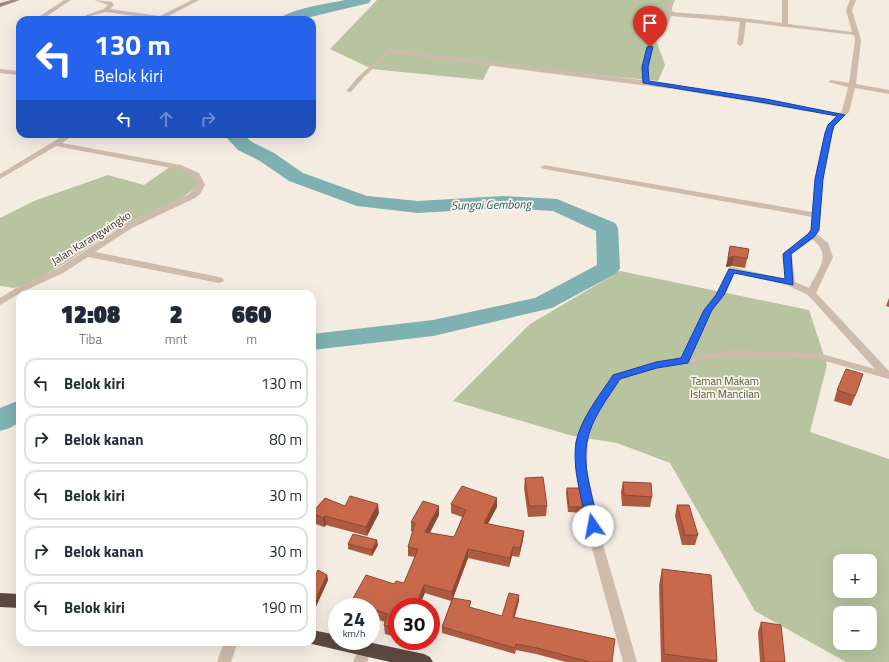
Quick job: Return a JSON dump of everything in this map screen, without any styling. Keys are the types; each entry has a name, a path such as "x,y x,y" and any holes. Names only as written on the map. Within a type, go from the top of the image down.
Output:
{"highway":[{"path":"0,600 16,601"},
{"path":"316,638 362,655 424,662"}],"street":[{"path":"0,5 17,0"},
{"path":"44,16 68,0"},
{"path":"88,16 106,10 111,5 110,3 97,0"},
{"path":"164,16 196,0"},
{"path":"646,82 645,67 650,47 657,32 666,24 671,0"},
{"path":"785,0 785,26"},
{"path":"790,283 787,254 812,236 815,230 819,179 831,125 845,112 852,86 858,40 848,10 853,0"},
{"path":"106,10 141,16"},
{"path":"668,14 743,20 857,34"},
{"path":"740,44 743,20"},
{"path":"349,91 361,77 389,51 646,82 764,100 842,115"},
{"path":"0,71 16,73"},
{"path":"831,82 889,92"},
{"path":"0,177 65,138"},
{"name":"Jalan Karangwingko","path":"19,290 60,271 89,254 129,226 192,196 200,188 200,179 196,175 178,167 56,144"},
{"path":"544,167 816,215"},
{"path":"811,293 828,257 825,245 812,236"},
{"path":"89,254 219,280"},
{"path":"684,360 708,310 720,295 732,270 790,283 811,293 888,376"},
{"name":"Jalan Karangwingko","path":"0,302 16,292"},
{"path":"630,662 596,540 582,469 582,442 591,416 616,377 656,365 731,354 818,356 888,376"},
{"path":"224,662 230,646"}],"green space":[{"path":"377,0 675,0 670,9 674,13 655,37 665,65 658,81 491,64 483,80 372,69 330,49"},
{"path":"171,166 192,174 198,185 173,203 135,219 112,232 47,274 16,288 0,286 0,218 34,201 108,175 144,185"},
{"name":"Taman Makam Islam Mancilan","path":"620,271 809,310 827,365 810,432 889,459 889,662 846,662 755,611 670,463 617,443 573,436 453,401 530,324"}],"building":[{"path":"730,246 749,249 747,259 734,256 728,258"},
{"path":"846,369 863,374 855,396 837,390"},
{"path":"543,477 547,506 529,506 525,478"},
{"path":"623,482 651,483 652,497 624,495"},
{"path":"462,486 497,498 484,523 524,531 520,548 513,547 510,558 468,549 452,592 424,585 419,598 388,598 388,614 380,612 380,598 353,598 366,575 394,584 396,581 404,583 418,549 408,547 415,523 411,522 423,501 439,506 425,532 454,537 466,510 451,504"},
{"path":"567,488 579,488 583,507 569,507"},
{"path":"350,496 378,504 366,527 325,516 323,518 316,515 316,508 325,498 345,506"},
{"path":"677,505 689,505 698,535 685,535"},
{"path":"353,534 377,540 372,550 348,544"},
{"path":"662,569 711,575 717,661 664,654"},
{"path":"318,570 327,575 316,599 316,574"},
{"path":"509,593 519,595 513,617 615,639 612,662 590,662 516,644 515,648 442,627 453,598 471,601 469,607 502,616"},
{"path":"388,614 388,626 384,625"},
{"path":"761,622 781,625 785,662 764,662"}],"waterway":[{"name":"Sungai Gembong","path":"295,16 364,0"},
{"name":"Sungai Gembong","path":"236,138 245,146 267,157 296,177 364,202 418,207 503,202 557,205 607,228 609,268 543,303 433,328 316,342"},
{"name":"Sungai Gembong","path":"0,421 16,411"}],"route":[{"path":"593,526 582,469 582,442 591,416 616,377 656,365 684,360 708,310 720,295 732,270 790,283 786,257 788,251 812,236 815,230 819,179 829,133 831,125 842,115 646,82 645,67 650,47"}]}
